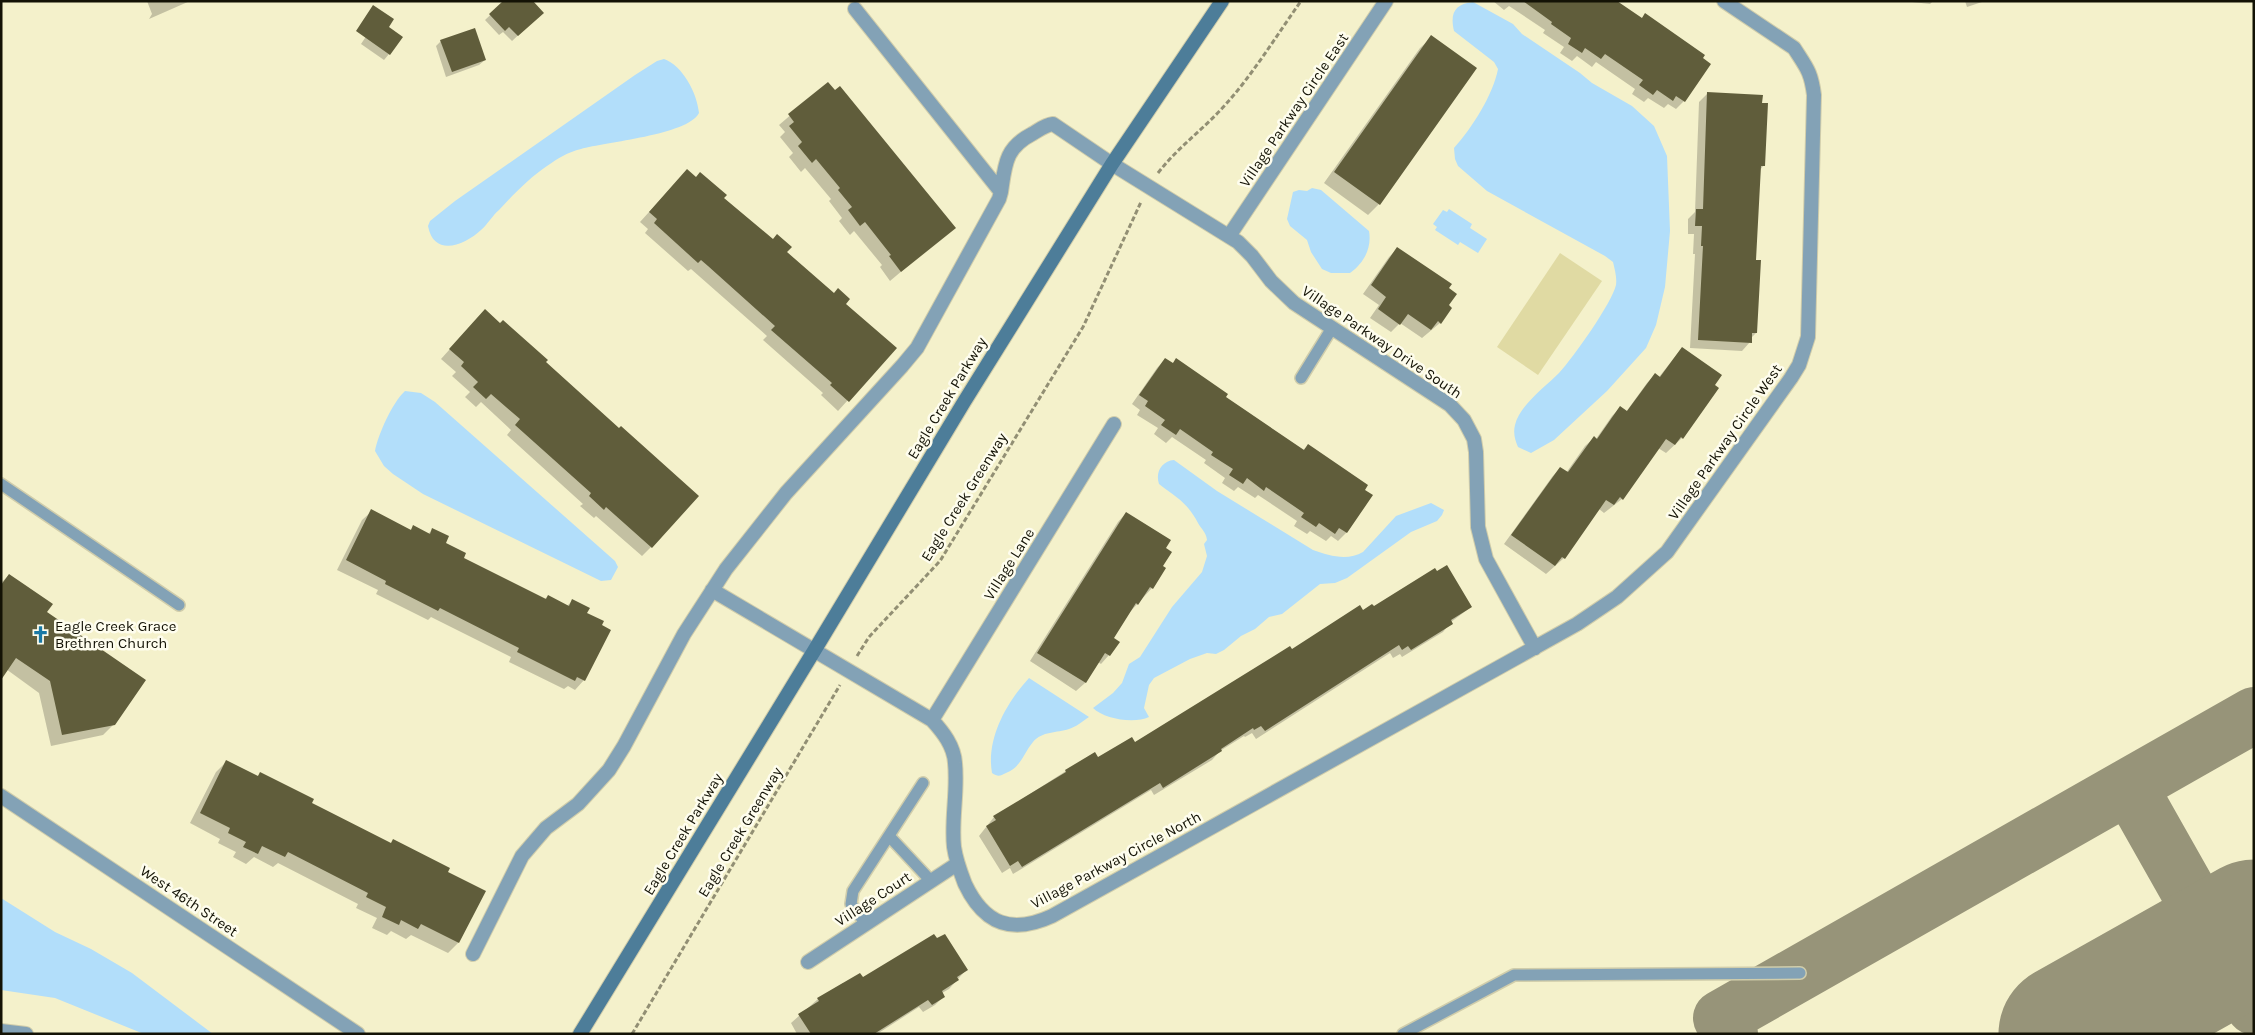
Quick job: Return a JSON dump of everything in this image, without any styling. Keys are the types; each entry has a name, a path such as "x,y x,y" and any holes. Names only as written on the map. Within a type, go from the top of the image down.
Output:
{"main road":[{"name":"Eagle Creek Parkway","path":"580,1034 964,402 1112,164 1222,1"}],"street":[{"name":"Village Parkway Circle East","path":"1229,236 1386,1"},
{"name":"Village Parkway Circle West","path":"1535,648 1577,624 1618,597 1667,552 1799,365 1808,330 1814,95 1812,80 1806,64 1788,44 1724,1"},
{"path":"854,9 1000,192"},
{"path":"473,954 526,851 546,828 593,790 618,756 667,664 712,590 757,528 786,493 917,348 996,204 1005,164 1014,146 1022,139 1053,124 1112,164"},
{"name":"Village Parkway Drive South","path":"1112,164 1229,236 1248,252 1271,281 1294,303 1444,401 1464,420 1474,439 1478,526 1486,559 1535,648"},
{"name":"Village Lane","path":"932,720 1114,424"},
{"path":"712,590 814,651"},
{"name":"Village Parkway Circle North","path":"814,651 932,720 948,740 955,763 954,847 957,864 976,905 994,920 1015,925 1042,921 1535,648"},
{"name":"West 46th Street","path":"1,796 358,1034"},
{"name":"Village Court","path":"808,962 957,864"},
{"path":"1,1031 26,1034"}],"lane":[{"path":"1301,378 1332,328"},
{"path":"1,484 179,605"},
{"path":"866,924 851,904 853,891 923,783"},
{"path":"889,836 931,881"},
{"path":"1403,1034 1514,975 1800,973"}],"path":[{"name":"Eagle Creek Greenway","path":"632,1034 868,637 940,561 1083,327 1148,186 1173,154 1210,122 1228,102 1301,1"}],"shaded area":[{"path":"1560,253 1602,281 1538,375 1497,347"}],"water":[{"path":"1473,2 1513,24 1522,34 1592,83 1632,106 1654,126 1667,156 1670,231 1665,287 1656,325 1646,348 1607,391 1554,440 1531,453 1518,447 1514,431 1518,418 1527,404 1559,373 1582,343 1600,317 1613,293 1616,277 1613,262 1605,256 1487,191 1458,166 1454,148 1481,111 1492,90 1498,69 1494,62 1454,31 1453,15 1455,11 1461,5"},
{"path":"664,59 683,74 692,89 699,113 692,121 645,137 576,150 551,163 534,176 510,198 483,228 467,240 451,246 437,242 431,236 428,226 430,221 455,201 635,75 657,61"},
{"path":"1312,188 1321,190 1369,231 1370,237 1366,255 1350,273 1331,273 1322,269 1311,252 1307,240 1290,226 1287,219 1293,192 1299,190 1307,191"},
{"path":"1449,209 1472,224 1470,228 1487,239 1478,253 1460,242 1458,245 1435,230 1437,227 1433,224 1443,210 1447,212"},
{"path":"405,391 421,393 435,402 615,561 618,567 611,580 601,581 423,494 384,466 375,451 382,428 400,396"},
{"path":"1174,460 1217,491 1313,550 1332,556 1345,557 1363,552 1396,516 1431,503 1444,510 1437,521 1411,532 1347,578 1335,583 1320,584 1282,614 1269,617 1224,650 1216,654 1207,653 1190,659 1154,678 1149,685 1144,708 1149,717 1135,720 1112,718 1093,708 1113,693 1122,683 1129,664 1140,657 1172,607 1202,572 1207,556 1204,544 1207,540 1205,533 1190,510 1159,484 1158,475 1160,468 1166,462"},
{"path":"1029,678 1089,717 1072,728 1037,738 1016,767 999,776 992,773 992,747 995,735 1006,710"},
{"path":"1,898 55,932 91,949 132,973 213,1034 144,1034 55,998 1,990"}],"building":[{"path":"503,1 533,1 544,13 518,36 509,27 505,31 489,14"},
{"path":"1523,1 1617,1 1642,18 1645,13 1705,55 1703,58 1711,64 1685,102 1676,96 1673,101 1657,90 1653,95 1639,85 1643,80 1605,54 1601,59 1585,48 1582,53 1568,44 1571,38"},
{"path":"373,5 394,19 389,27 403,37 390,55 356,31"},
{"path":"475,28 486,60 452,72 440,40"},
{"path":"1431,35 1477,68 1380,205 1334,172"},
{"path":"828,82 835,90 840,86 956,228 901,272 889,256 891,255 865,222 860,226 848,210 852,207 838,190 840,188 816,159 812,163 798,146 802,142 789,126 794,122 788,114"},
{"path":"1707,92 1763,95 1762,103 1768,103 1765,166 1761,166 1756,260 1761,260 1757,333 1752,333 1752,343 1698,340 1703,246 1701,246 1702,226 1695,226 1696,209 1703,209"},
{"path":"687,169 696,177 700,172 727,195 724,198 773,239 777,234 792,247 787,252 834,293 838,288 850,299 846,304 897,348 849,402 830,385 832,383 771,330 775,326 701,260 698,263 654,223 657,219 649,212"},
{"path":"1397,247 1452,284 1449,288 1457,294 1449,305 1452,308 1441,324 1438,321 1431,330 1408,314 1400,325 1378,309 1386,297 1371,285"},
{"path":"485,309 500,323 503,320 619,428 621,426 699,496 652,548 606,507 604,510 589,496 591,493 515,425 520,419 491,394 486,399 473,387 478,382 461,366 464,362 449,349"},
{"path":"1682,347 1722,375 1715,385 1719,388 1683,439 1681,437 1675,445 1666,439 1623,500 1620,497 1614,505 1606,500 1565,559 1562,557 1555,566 1511,535 1560,467 1568,472 1594,436 1597,439 1620,406 1627,411 1655,373 1660,377"},
{"path":"1165,358 1173,363 1176,358 1228,394 1226,397 1304,450 1308,444 1368,485 1365,490 1373,495 1347,533 1339,528 1335,534 1319,523 1316,527 1301,517 1304,513 1266,487 1264,491 1247,478 1243,484 1229,475 1233,469 1211,455 1213,452 1180,429 1176,435 1161,425 1165,420 1145,406 1148,401 1139,395"},
{"path":"371,509 411,530 413,525 430,534 432,528 449,536 446,543 466,553 464,558 546,599 548,595 569,606 572,599 590,608 587,613 604,621 602,625 611,630 585,681 577,677 575,681 517,652 519,648 440,608 438,611 385,584 386,581 346,560"},
{"path":"1126,512 1171,540 1166,548 1172,552 1163,566 1166,568 1153,589 1150,587 1138,605 1136,603 1114,638 1120,642 1110,656 1105,653 1086,683 1037,653"},
{"path":"1447,565 1472,607 1451,620 1453,624 1411,650 1408,646 1402,650 1399,645 1265,731 1261,726 1254,730 1253,728 1221,749 1222,751 1163,788 1160,783 1022,867 1018,861 1010,866 986,826 996,820 993,816 1066,772 1065,770 1095,752 1098,757 1132,737 1135,742 1290,646 1292,649 1360,605 1363,610 1372,604 1374,606 1435,568 1437,571"},
{"name":"Eagle Creek Grace Brethren Church","path":"9,574 53,604 47,612 146,680 115,725 62,735 50,681 16,658 1,680 1,585"},
{"path":"226,760 258,776 260,772 314,799 312,803 391,843 393,839 450,868 448,872 486,891 459,943 421,924 418,929 401,920 399,925 382,917 386,907 366,897 368,893 288,852 285,857 262,846 258,854 243,847 246,842 228,833 230,828 200,813"},
{"path":"934,934 937,938 945,934 968,970 957,977 959,980 942,991 945,997 932,1005 928,1000 874,1034 811,1034 798,1014 819,1001 817,998 860,973 863,977"}],"taxiway":[{"path":"1730,1034 1721,1018 2254,715"},
{"path":"2129,786 2254,1007"}],"runway":[{"path":"2069,1034 2254,930"}],"place":[{"name":"Eagle Creek Grace Brethren Church","path":"41,635"}]}
